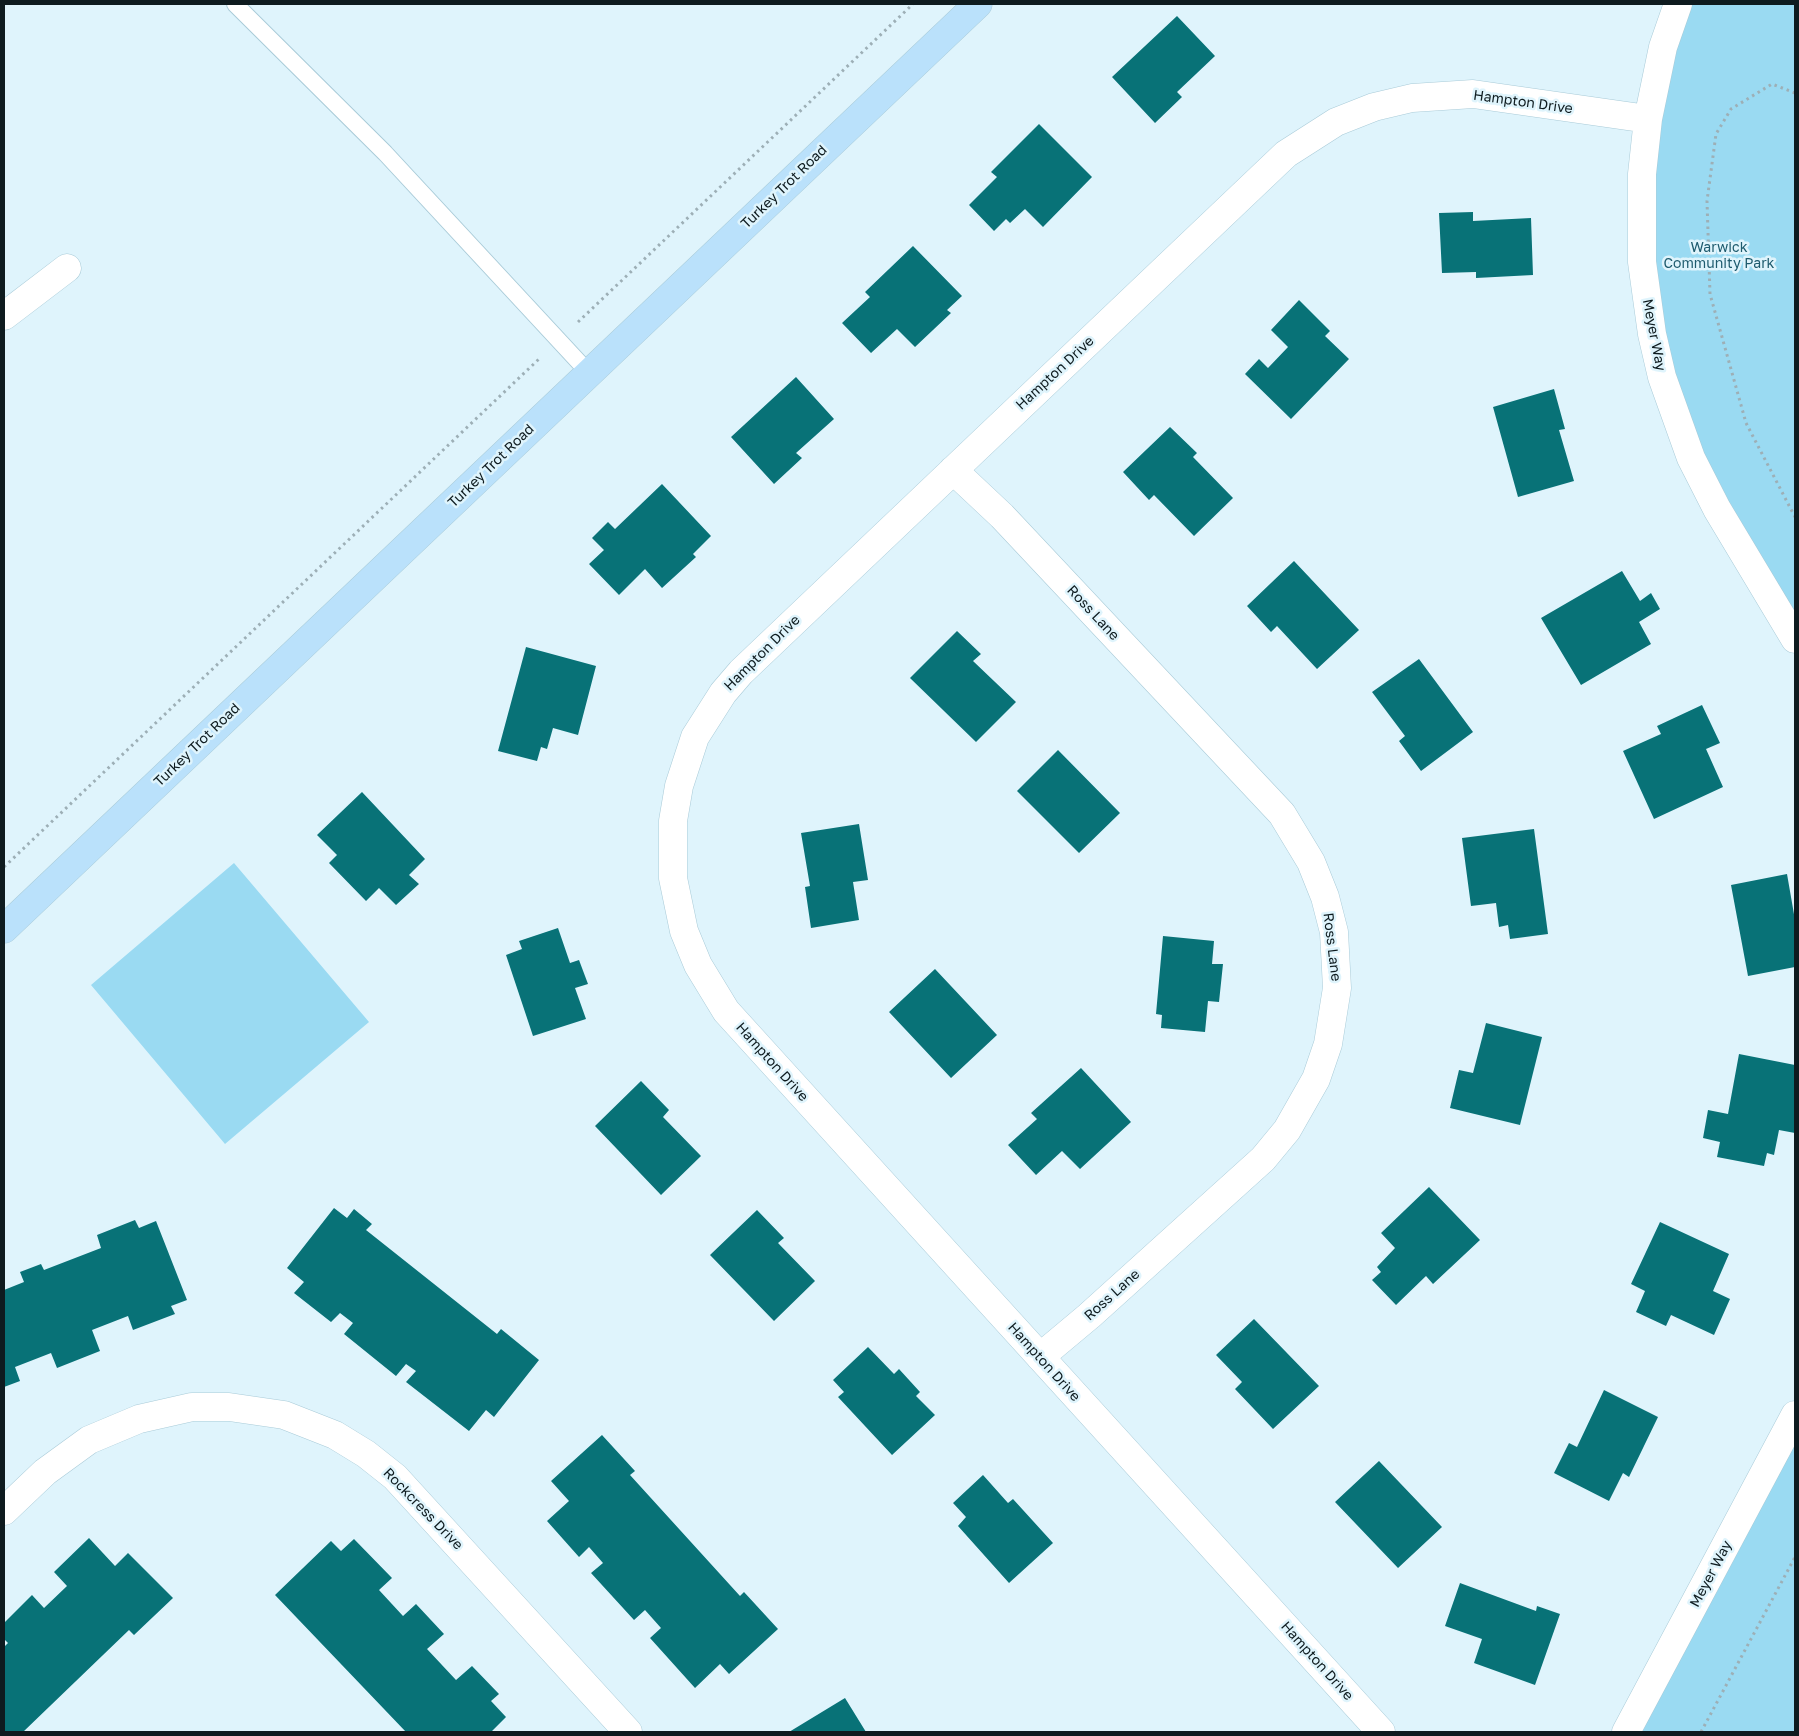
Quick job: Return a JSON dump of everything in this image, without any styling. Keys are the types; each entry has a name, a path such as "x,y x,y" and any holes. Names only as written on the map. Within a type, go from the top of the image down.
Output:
{"street":[{"name":"Turkey Trot Road","path":"4,929 978,4"},
{"name":"Meyer Way","path":"1678,4 1664,47 1648,119 1642,174 1642,262 1652,334 1662,377 1691,458 1717,509 1795,639"},
{"name":"Hampton Drive","path":"1381,1732 726,1011 698,965 684,931 673,878 673,821 679,786 695,738 723,693 740,672 1286,154 1336,122 1374,107 1412,98 1473,94 1648,119"},
{"path":"4,316 67,268"},
{"name":"Ross Lane","path":"952,470 1002,516 1282,814 1311,862 1325,897 1334,932 1337,988 1328,1044 1316,1079 1287,1130 1263,1159 1089,1316 1040,1357"},
{"name":"Rockcress Drive","path":"4,1511 45,1472 89,1440 139,1419 192,1407 229,1407 284,1415 335,1435 366,1454 395,1477 628,1732"},
{"name":"Meyer Way","path":"1626,1732 1795,1415"}],"lane":[{"path":"235,4 385,153 589,373"}],"path":[{"path":"4,867 913,4"},
{"path":"1795,93 1772,84 1731,109 1716,134 1707,201 1710,294 1746,423 1795,517"},
{"path":"1701,1732 1795,1557"}],"green space":[{"name":"Warwick Community Park","path":"1678,4 1795,4 1795,645 1717,509 1652,334 1642,262 1663,47"},
{"path":"234,863 369,1022 225,1144 91,985"},
{"path":"1795,1415 1795,1732 1626,1732"}],"building":[{"path":"1177,16 1215,56 1177,92 1182,97 1155,123 1112,77"},
{"path":"1039,124 1092,177 1043,227 1025,209 1010,223 1006,219 994,231 969,205 997,177 991,172"},
{"path":"1473,212 1473,221 1531,218 1533,275 1476,278 1476,272 1442,273 1439,213"},
{"path":"913,246 962,296 947,310 951,313 915,347 897,329 871,353 842,323 870,297 865,292"},
{"path":"1299,300 1330,331 1325,336 1349,359 1291,419 1245,374 1259,359 1268,368 1288,347 1271,330"},
{"path":"796,377 834,419 796,453 802,458 774,484 731,437"},
{"path":"1554,389 1565,429 1559,430 1574,481 1518,497 1493,407"},
{"path":"1170,427 1197,453 1193,457 1233,498 1194,536 1154,495 1149,500 1123,472"},
{"path":"662,484 711,536 693,554 696,557 662,588 645,569 619,595 589,564 604,550 592,538 608,522 615,529"},
{"path":"1294,561 1359,630 1317,669 1277,626 1271,632 1247,606"},
{"path":"1622,571 1640,601 1651,593 1660,609 1639,622 1651,644 1581,685 1541,618"},
{"path":"957,631 981,654 973,661 1016,702 976,742 910,678"},
{"path":"526,647 596,666 578,735 553,728 547,749 541,747 537,761 498,751"},
{"path":"1419,659 1473,732 1421,771 1399,741 1405,736 1372,692"},
{"path":"1702,705 1720,743 1706,749 1723,787 1654,819 1623,751 1661,734 1657,726"},
{"path":"1058,750 1120,813 1079,853 1017,791"},
{"path":"362,792 425,859 409,875 419,884 396,905 379,888 366,901 329,863 337,855 317,835"},
{"path":"859,824 868,880 853,882 859,920 811,928 805,887 810,886 801,833"},
{"path":"1534,829 1548,934 1510,939 1508,925 1499,927 1496,903 1471,906 1462,838"},
{"path":"1787,874 1795,920 1795,967 1748,976 1731,885"},
{"path":"558,928 570,963 579,960 588,984 575,988 586,1019 533,1036 506,955 522,949 519,941"},
{"path":"1163,936 1214,941 1212,964 1223,964 1219,1002 1208,1001 1205,1032 1161,1028 1162,1015 1156,1014"},
{"path":"935,969 997,1035 951,1078 889,1012"},
{"path":"1486,1023 1542,1037 1520,1125 1450,1108 1459,1070 1473,1073"},
{"path":"1739,1054 1795,1065 1795,1133 1779,1130 1774,1155 1767,1153 1764,1166 1717,1157 1720,1142 1703,1138 1708,1110 1728,1114"},
{"path":"1081,1068 1131,1122 1080,1169 1062,1151 1036,1175 1008,1145 1037,1119 1031,1113"},
{"path":"641,1081 669,1110 663,1117 701,1156 661,1195 595,1126"},
{"path":"1429,1187 1480,1240 1433,1284 1426,1276 1396,1305 1372,1280 1381,1272 1377,1267 1395,1248 1381,1233"},
{"path":"334,1208 347,1218 354,1209 372,1224 366,1230 497,1334 501,1329 539,1360 494,1417 486,1410 469,1431 406,1382 416,1371 406,1364 396,1376 344,1334 353,1323 340,1313 331,1322 294,1293 304,1282 287,1268"},
{"path":"757,1210 784,1238 778,1243 815,1281 774,1321 710,1255"},
{"path":"135,1220 139,1228 156,1221 187,1300 171,1306 175,1314 133,1330 128,1316 92,1330 100,1351 57,1368 51,1353 15,1367 20,1381 4,1387 4,1290 24,1282 20,1272 41,1264 44,1270 101,1248 97,1235"},
{"path":"1660,1222 1729,1254 1713,1291 1730,1299 1714,1335 1671,1315 1666,1326 1636,1312 1645,1291 1631,1284"},
{"path":"1254,1319 1319,1386 1273,1429 1235,1389 1242,1382 1216,1355"},
{"path":"868,1347 894,1374 899,1369 920,1392 916,1396 935,1415 892,1455 838,1397 844,1392 833,1380"},
{"path":"1604,1390 1658,1417 1629,1477 1623,1473 1609,1501 1554,1473 1569,1443 1577,1447"},
{"path":"602,1435 635,1471 630,1475 740,1596 744,1592 778,1629 729,1674 720,1664 695,1688 650,1638 661,1628 645,1610 634,1620 591,1573 603,1563 589,1547 579,1557 547,1521 569,1501 551,1481"},
{"path":"1379,1461 1442,1527 1398,1568 1335,1502"},
{"path":"983,1475 1008,1503 1013,1499 1053,1543 1009,1583 958,1526 966,1517 953,1503"},
{"path":"89,1538 115,1566 128,1553 173,1598 134,1635 129,1630 23,1732 4,1732 4,1647 8,1643 4,1639 4,1623 32,1595 44,1608 67,1586 54,1572"},
{"path":"354,1539 392,1578 379,1590 403,1616 416,1604 444,1634 427,1649 456,1680 472,1666 499,1694 491,1701 506,1717 491,1732 406,1732 275,1595 331,1541 341,1551"},
{"path":"1460,1583 1536,1611 1537,1606 1560,1614 1535,1685 1474,1663 1482,1639 1445,1626"},
{"path":"845,1698 866,1732 789,1732"}]}
